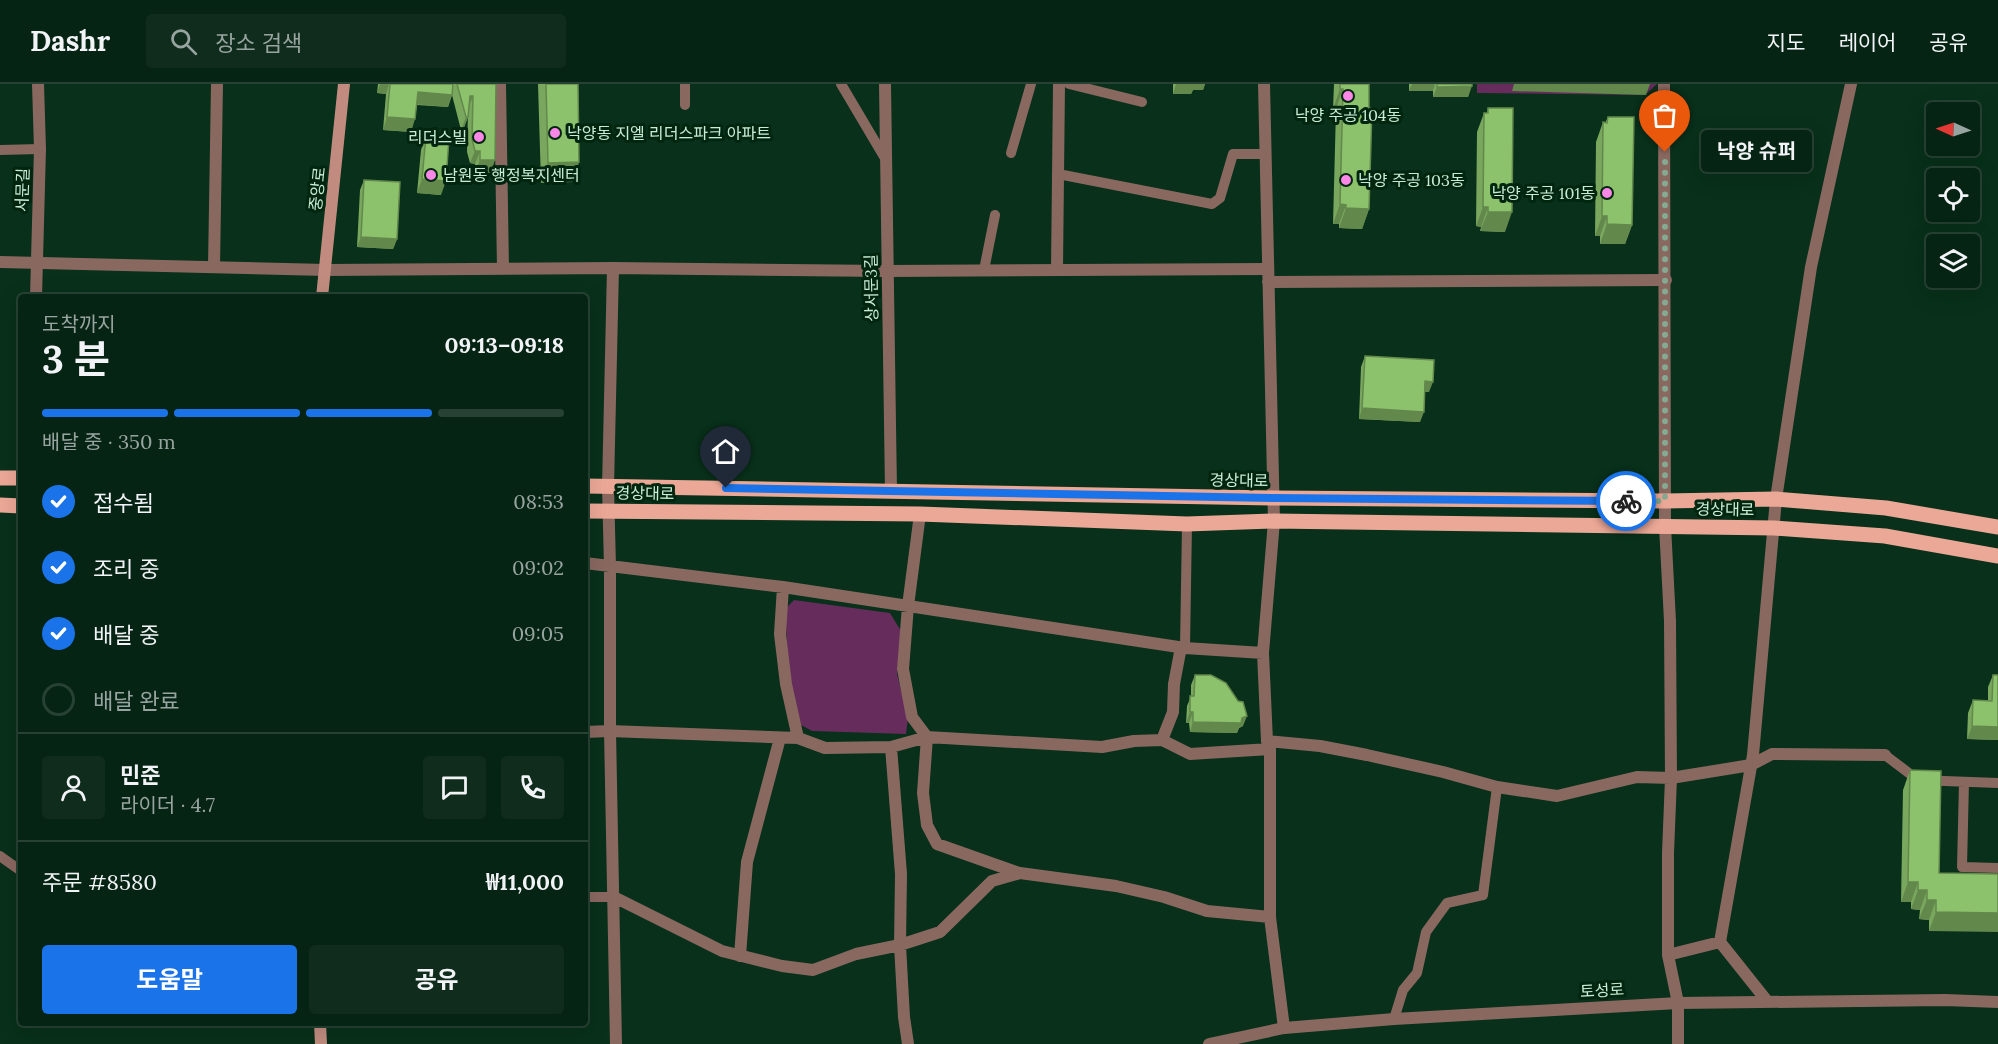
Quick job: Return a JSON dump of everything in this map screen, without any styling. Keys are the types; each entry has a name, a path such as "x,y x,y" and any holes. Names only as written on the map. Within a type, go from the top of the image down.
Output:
{"main road":[{"name":"중앙로","path":"322,294 344,84"},
{"path":"0,478 18,478"},
{"name":"경상대로","path":"588,486 1274,498 1776,500 1886,508 1998,527"},
{"path":"0,505 18,506"},
{"name":"경상대로","path":"588,511 920,514 1187,524 1274,521 1774,528 1884,536 1998,556"},
{"path":"320,1026 321,1044"}],"street":[{"name":"서문길","path":"36,294 40,149 38,84"},
{"path":"214,267 217,84"},
{"path":"500,84 503,269"},
{"name":"상서문3길","path":"885,84 891,491"},
{"path":"1057,270 1059,84"},
{"path":"1264,84 1274,521 1263,653 1268,745 1270,917 1284,1028"},
{"path":"1664,84 1665,526 1670,621 1671,778 1668,955 1678,1008 1678,1044"},
{"path":"1767,1001 1720,942 1751,765 1776,500 1811,267 1851,84"},
{"path":"0,262 326,270 1268,269"},
{"path":"613,268 608,511 616,1044"},
{"path":"1268,282 1666,280"},
{"path":"920,514 908,606 903,669 912,717 927,737 923,793 927,825 937,844 1020,873 1116,885 1208,911 1270,917"},
{"path":"588,563 783,587 1183,648 1263,653"},
{"path":"783,587 780,634 786,684 798,738"},
{"path":"1162,740 1173,712 1174,684 1183,648"},
{"path":"588,732 798,738 825,748 891,747 927,737 1102,747 1134,741 1162,740 1190,754 1268,745 1320,746 1443,772 1497,787 1557,796 1637,777 1671,778 1751,765 1772,754 1885,755"},
{"path":"740,956 747,862 780,738"},
{"path":"891,747 901,874 900,945 904,1017 908,1044"},
{"path":"614,897 722,951 782,966 813,970 856,954 900,945 940,932 992,881 1020,873"},
{"path":"1668,955 1720,942"},
{"name":"토성로","path":"1209,1044 1284,1028 1394,1018 1678,1008 1767,1001 1998,1002"}],"lane":[{"path":"685,84 685,105"},
{"path":"841,84 886,160"},
{"path":"1011,153 1031,84"},
{"path":"1068,84 1142,102"},
{"path":"0,150 40,149"},
{"path":"1058,174 1212,204 1220,198 1233,154 1265,154"},
{"path":"984,270 995,215"},
{"path":"1183,648 1187,524"},
{"path":"1885,755 1918,780 1998,783"},
{"path":"1964,782 1962,867 1998,868"},
{"path":"1394,1018 1403,990 1417,973 1426,932 1447,903 1483,895 1497,787"},
{"path":"0,856 18,870"},
{"path":"588,897 614,897"}],"shaded area":[{"path":"1477,84 1657,84 1645,95 1477,93"},
{"path":"794,600 890,613 901,631 897,674 908,718 906,734 812,731 801,725 789,678 785,609"}],"building":[{"path":"390,84 453,84 452,95 418,92 415,119 387,117"},
{"path":"457,84 496,84 495,160 480,160 480,151 475,151 472,139 473,96 470,96 468,117 466,117"},
{"name":"낙양동 지엘 리더스파크 아파트","path":"546,84 578,84 579,162 548,163"},
{"path":"1340,84 1369,84 1369,108 1372,108 1369,209 1346,208 1346,205 1340,204 1343,89 1340,89"},
{"path":"1437,84 1472,84 1472,86 1437,87"},
{"path":"1488,108 1513,108 1512,212 1488,212 1488,207 1483,207 1484,113 1488,113"},
{"name":"낙양 주공 101동","path":"1608,117 1634,117 1632,225 1607,224 1607,216 1602,216 1603,122 1607,123"},
{"path":"426,136 449,138 446,181 422,179"},
{"path":"364,180 400,182 397,239 361,237"},
{"path":"1365,356 1434,360 1433,382 1425,381 1424,412 1362,408"},
{"path":"1195,675 1211,675 1226,683 1238,701 1243,702 1247,716 1242,718 1241,723 1193,722 1193,712 1190,712 1190,696 1194,696"},
{"path":"1993,675 1998,675 1998,727 1972,726 1973,700 1992,701"},
{"path":"1910,770 1941,771 1939,873 1998,874 1998,913 1936,912 1936,900 1927,900 1927,890 1918,890 1918,882 1908,882"}],"way so far":[{"path":"1626,501 1665,501 1665,152"}],"place":[{"name":"낙양 주공 104동","path":"1348,96"},
{"name":"낙양동 지엘 리더스파크 아파트","path":"555,133"},
{"name":"리더스빌","path":"479,137"},
{"name":"낙양 슈퍼","path":"1665,152"},
{"name":"남원동 행정복지센터","path":"431,175"},
{"name":"낙양 주공 103동","path":"1346,180"},
{"name":"낙양 주공 101동","path":"1607,193"}],"route":[{"path":"726,488 1274,498 1626,501"}]}
